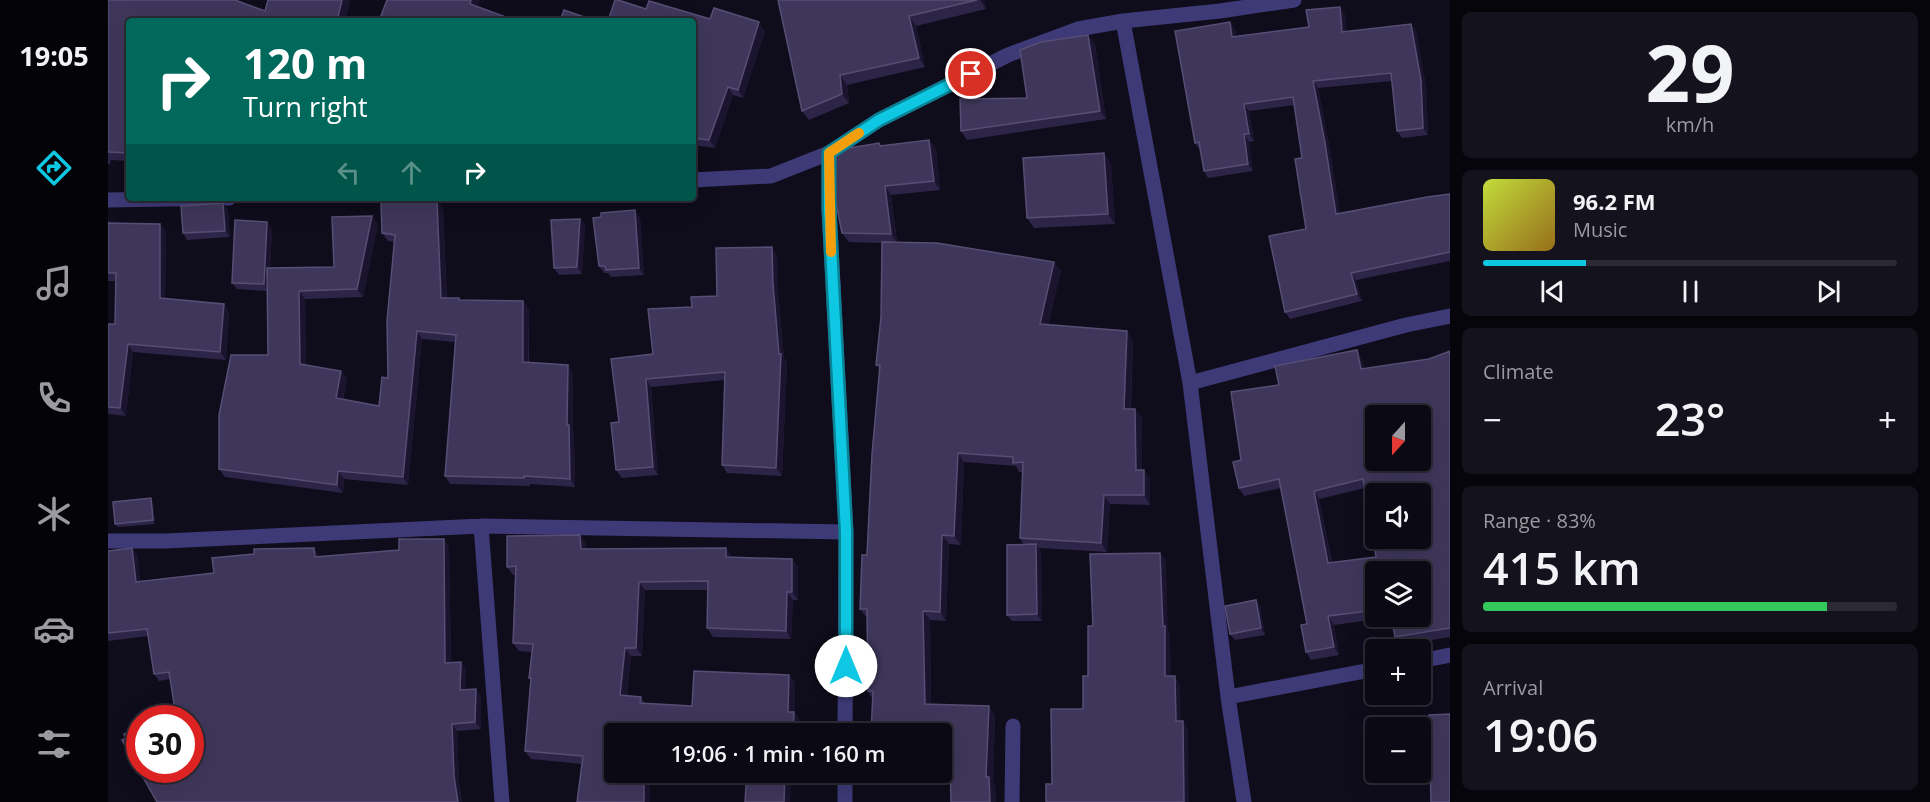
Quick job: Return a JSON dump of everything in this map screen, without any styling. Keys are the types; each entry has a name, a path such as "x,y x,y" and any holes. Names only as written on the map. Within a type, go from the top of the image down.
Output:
{"street":[{"path":"696,180 771,176 829,153 879,120 1008,55 1078,29 1123,21 1220,11 1294,0"},
{"path":"1123,21 1190,383 1228,697 1244,802"},
{"path":"829,153 829,209 846,532 845,723"},
{"path":"108,200 126,200"},
{"path":"1190,383 1406,325 1450,316"},
{"path":"108,541 165,542 481,526 846,532"},
{"path":"481,526 502,802"},
{"path":"1431,659 1450,655"},
{"path":"1228,697 1365,671"},
{"path":"1012,802 1013,726"},
{"path":"845,783 845,802"}],"building":[{"path":"108,0 235,0 265,11 268,0 342,0 338,18 126,18 126,153 108,152"},
{"path":"387,0 471,0 470,4 509,18 380,18"},
{"path":"615,0 618,0 646,9 649,1 710,19 714,8 759,22 738,90 728,87 709,140 696,138 696,18 609,18"},
{"path":"778,0 977,0 909,16 919,58 840,75 842,94 802,111"},
{"path":"1340,7 1342,32 1411,24 1421,80 1423,128 1397,131 1391,73 1313,81 1336,214 1450,194 1450,252 1351,273 1357,294 1285,312 1269,236 1306,229 1295,159 1302,158 1293,97 1244,104 1249,134 1244,134 1248,164 1204,171 1199,142 1195,143 1175,31 1230,22 1232,37 1309,27 1306,10"},
{"path":"564,10 587,18 561,18"},
{"path":"1088,35 1100,111 961,131 960,99 1027,98 1020,50 1041,42"},
{"path":"929,140 934,181 885,186 891,234 842,233 832,184 832,151 879,143 880,146"},
{"path":"1104,153 1108,214 1027,218 1023,158"},
{"path":"437,201 441,298 523,301 523,362 568,365 567,425 569,425 570,479 524,476 524,478 445,476 456,335 417,331 403,477 338,471 337,485 219,469 219,415 231,355 268,355 267,268 334,267 332,217 372,216 357,289 299,291 300,364 341,371 336,398 379,406 382,377 388,378 387,321 395,235 382,233 381,202"},
{"path":"223,203 225,231 183,233 181,206"},
{"path":"635,210 639,268 606,270 605,266 599,266 593,218 601,217 601,213"},
{"path":"580,219 577,267 554,268 551,220"},
{"path":"235,220 267,222 264,284 232,283"},
{"path":"108,223 160,224 160,298 224,304 220,352 128,344 120,408 108,407 108,324 115,324 116,273 108,273"},
{"path":"882,242 937,243 1054,262 1040,324 1127,331 1124,409 1135,409 1136,470 1144,470 1144,495 1104,495 1101,543 1020,538 1023,462 1013,463 1013,457 958,453 954,536 942,535 940,612 923,611 925,704 989,706 986,777 989,777 990,802 951,802 952,723 872,723 873,691 868,691 867,609 860,609 862,555 867,555 872,454 880,365 876,365 881,317"},
{"path":"772,247 773,284 779,354 781,354 776,468 722,465 725,372 646,379 653,467 616,470 611,423 619,422 611,359 653,354 648,309 692,307 691,297 717,296 716,248"},
{"path":"1357,350 1361,369 1429,359 1450,351 1450,628 1395,637 1393,627 1431,627 1431,561 1365,561 1365,611 1328,616 1334,647 1306,652 1301,625 1307,624 1279,479 1239,488 1233,462 1241,460 1231,392 1279,385 1275,366"},
{"path":"151,498 153,520 115,524 113,502"},
{"path":"580,535 581,549 726,548 726,557 792,559 792,592 787,592 786,631 707,628 708,581 639,582 636,648 625,648 620,695 641,697 640,703 692,706 694,671 789,675 788,712 794,712 794,723 604,723 604,783 644,783 644,802 577,802 583,756 525,751 533,644 513,643 516,566 507,567 507,536"},
{"path":"399,539 444,539 445,663 461,662 460,690 476,689 475,722 452,724 454,776 458,802 157,802 146,783 204,783 204,705 174,705 169,672 154,674 147,629 108,633 108,551 132,548 136,582 214,573 212,558 254,554 254,549 314,548 315,557 399,550"},
{"path":"1036,544 1037,614 1007,615 1007,545"},
{"path":"1160,553 1163,626 1165,626 1165,676 1175,676 1176,721 1183,721 1184,802 1046,802 1046,784 1052,784 1051,709 1083,709 1083,676 1088,676 1088,626 1093,626 1090,554"},
{"path":"1256,600 1261,628 1230,634 1225,606"},
{"path":"1450,714 1450,802 1431,802 1431,717 1429,715"},
{"path":"746,783 785,783 784,802 745,802"}],"slow traffic":[{"path":"831,252 829,153 859,133"}],"route":[{"path":"846,666 846,532 829,209 829,153 879,120 971,74"}]}
